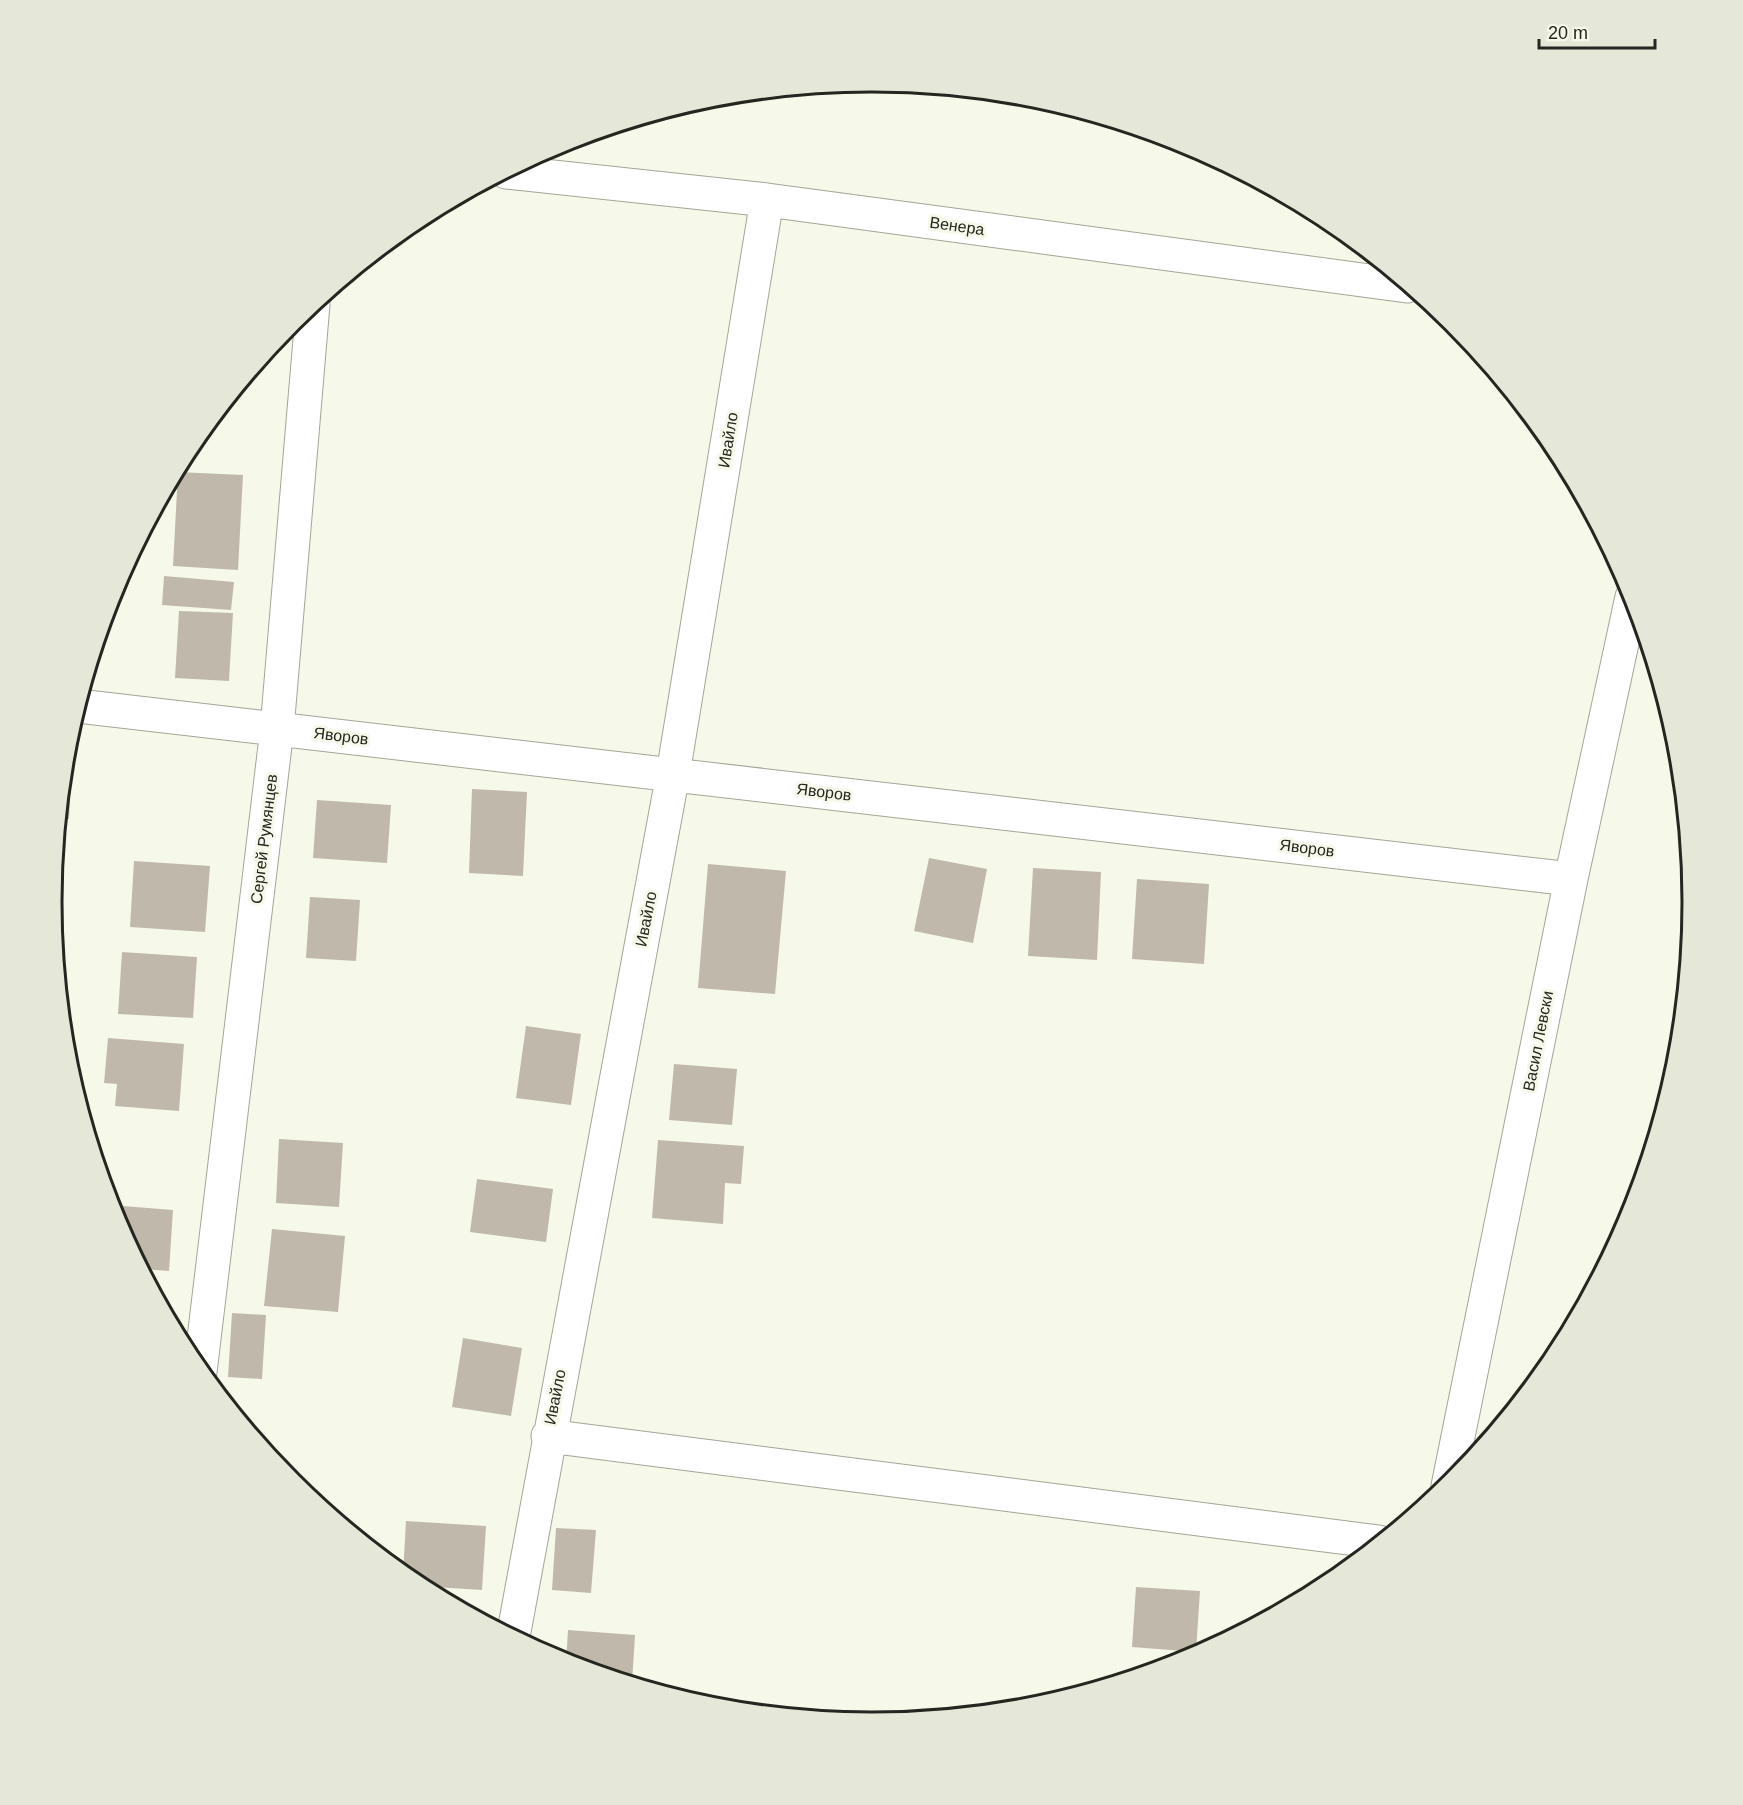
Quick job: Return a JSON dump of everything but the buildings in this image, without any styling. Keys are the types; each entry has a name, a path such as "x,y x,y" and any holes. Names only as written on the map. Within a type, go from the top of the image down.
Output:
{"street":[{"name":"Венера","path":"519,173 767,200 1394,284"},
{"name":"Ивайло","path":"514,1630 548,1436 673,774 767,200"},
{"name":"Сергей Румянцев","path":"202,1358 278,729 312,318"},
{"name":"Васил Левски","path":"1452,1467 1570,879 1628,614"},
{"name":"Яворов","path":"86,707 1570,879"},
{"path":"548,1436 1370,1541"}]}
